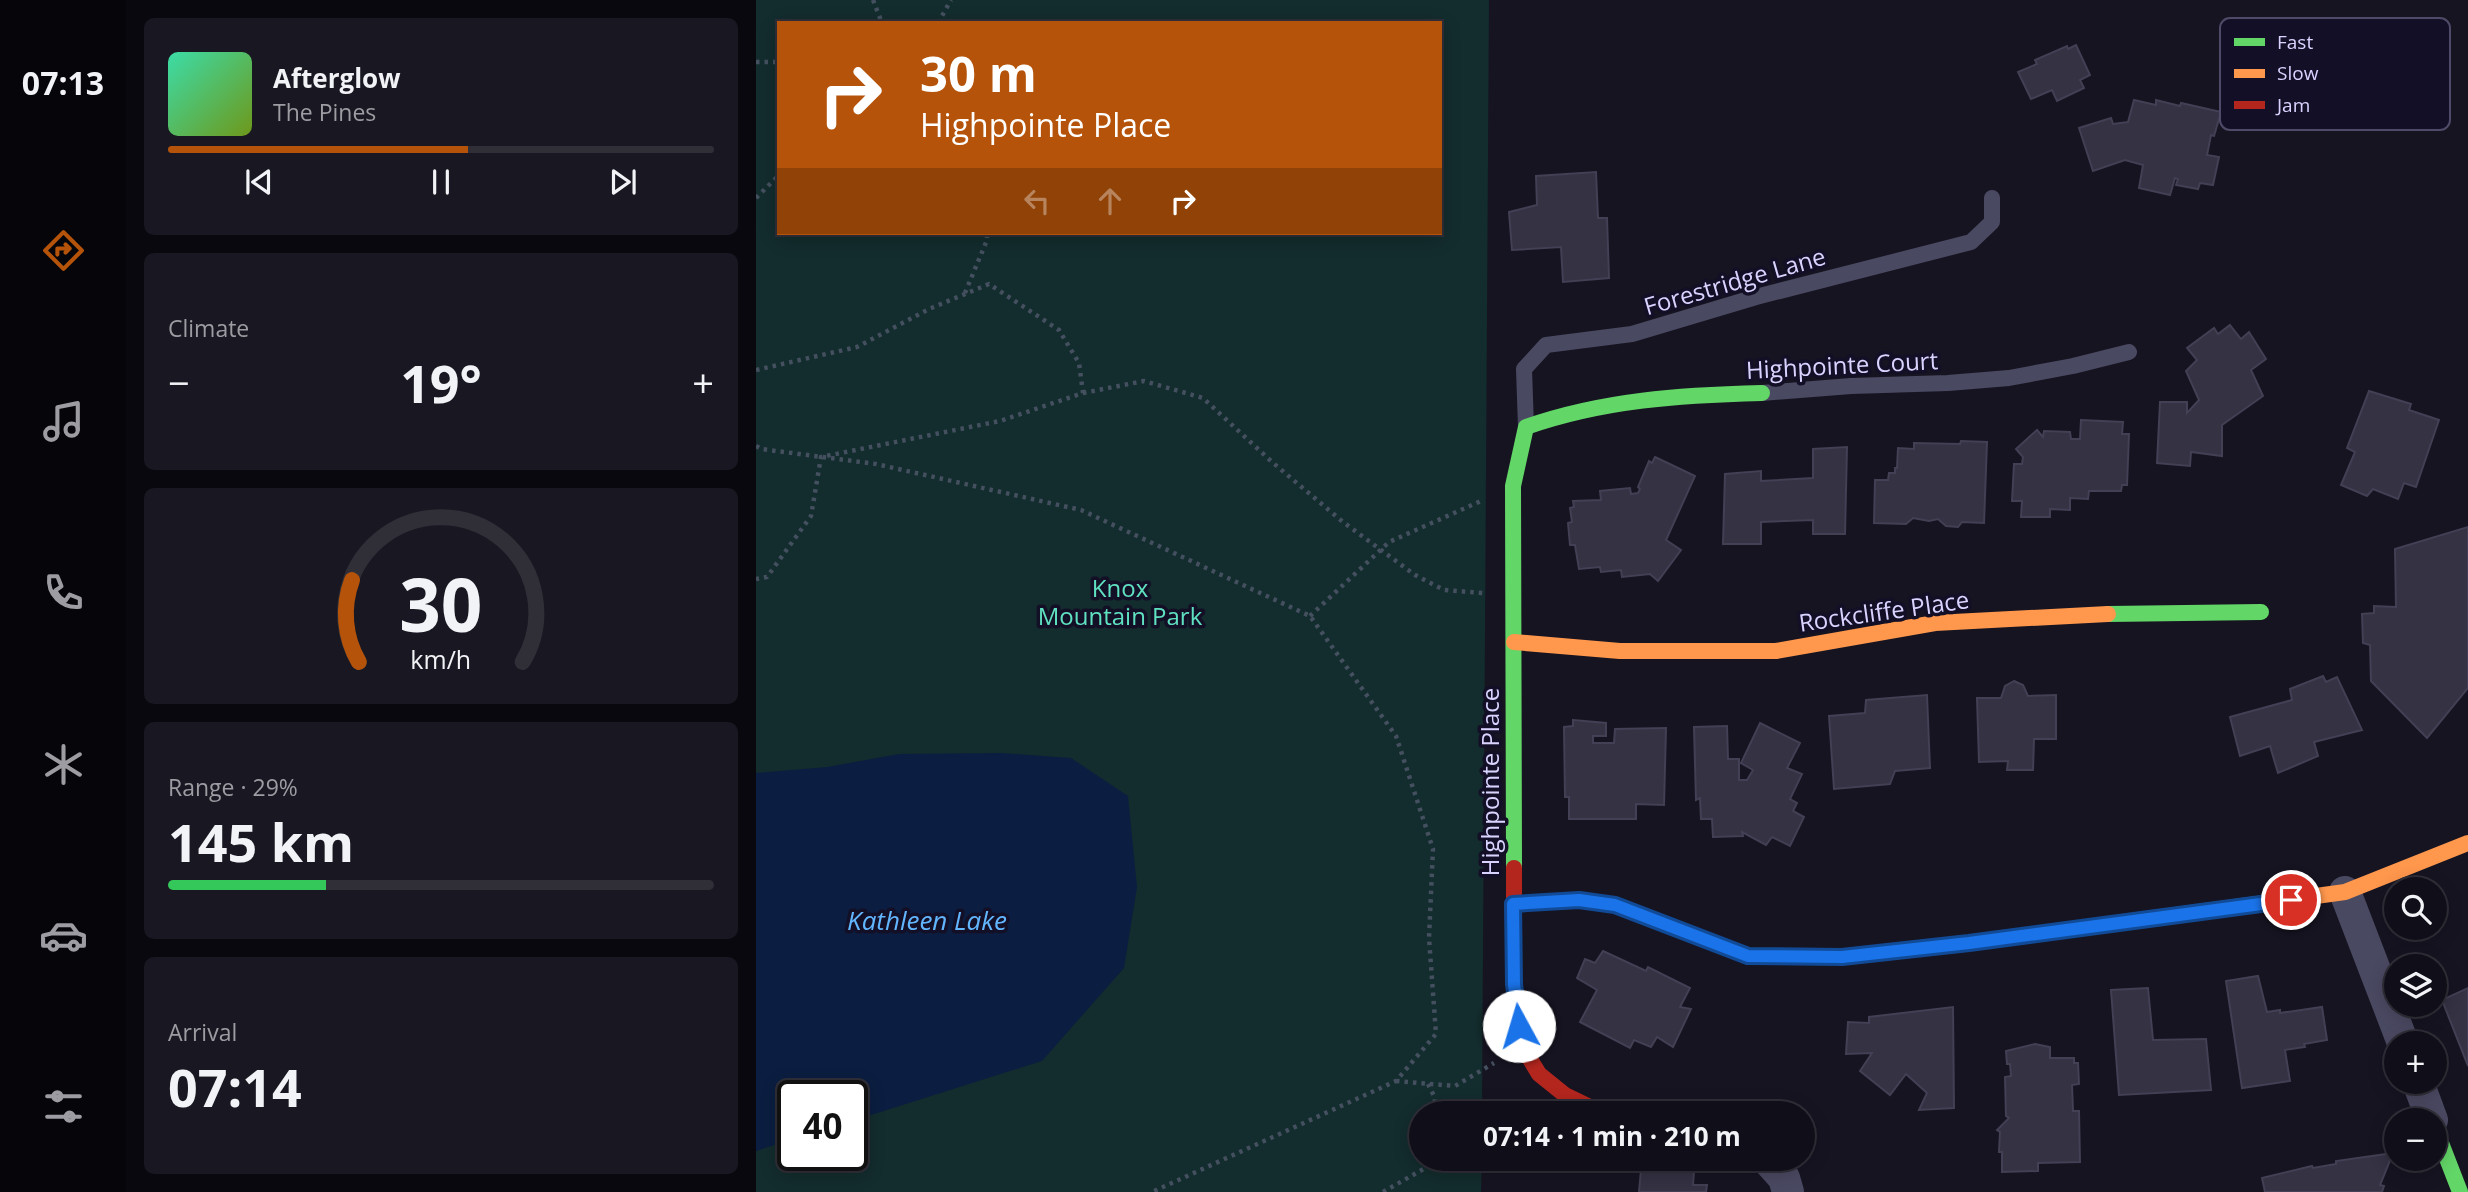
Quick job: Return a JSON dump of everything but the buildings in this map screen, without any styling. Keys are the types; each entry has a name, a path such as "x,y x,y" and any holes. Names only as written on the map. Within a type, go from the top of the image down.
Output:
{"street":[{"name":"Highpointe Court","path":"1526,427 1556,416 1628,401 1702,394 1762,393"},
{"name":"Highpointe Place","path":"1526,427 1513,486 1513,904 1579,900 1615,905 1748,956 1842,957 1969,943 2345,892 2468,843"},
{"name":"Rockcliffe Place","path":"1514,642 1620,650 1776,652 1935,623 2123,613 2261,612"},
{"path":"2345,892 2398,1031"},
{"path":"1513,904 1514,984 1522,1046 1539,1074 1579,1101"},
{"path":"2447,1158 2460,1192"},
{"path":"1778,1171 1784,1178 1788,1192"}],"lane":[{"name":"Forestridge Lane","path":"1526,427 1524,369 1546,345 1632,334 1756,297 1971,242 1992,222 1992,198"},
{"name":"Highpointe Court","path":"1762,393 2009,378 2129,352"}],"path":[{"path":"873,0 881,21"},
{"path":"940,21 951,0"},
{"path":"756,62 777,62"},
{"path":"756,198 777,177"},
{"path":"965,294 988,240 987,235"},
{"path":"756,370 857,347 929,309 989,284 1059,330 1079,363 1083,393"},
{"path":"821,457 1000,421 1083,393 1144,381 1203,398 1272,462 1343,522 1415,575 1444,590 1513,593"},
{"path":"756,446 761,449 876,464 1081,510 1310,616 1396,736 1433,849 1429,938 1436,1034 1396,1081 1152,1192"},
{"path":"756,579 767,577 811,516 821,457"},
{"path":"1310,616 1389,542 1513,486"},
{"path":"1396,1081 1455,1086 1522,1046"},
{"path":"1428,1084 1435,1101"},
{"path":"1383,1192 1418,1171"}],"green space":[{"name":"Knox Mountain Park","path":"756,0 1489,0 1482,1101 1409,1101 1409,1171 1482,1171 1481,1192 756,1192"}],"water":[{"name":"Kathleen Lake","path":"1002,753 1071,758 1128,796 1137,887 1124,968 1042,1061 868,1116 868,1080 777,1080 777,1144 756,1151 756,773 827,767 899,754"}],"traffic: fast":[{"path":"1514,868 1513,486 1526,427 1613,405 1702,395 1762,393"},
{"path":"2108,614 2261,612"},
{"path":"1852,956 2265,903"},
{"path":"2447,1158 2460,1192"}],"traffic: slow":[{"path":"1514,642 1620,651 1776,651 1935,623 2108,614"},
{"path":"2265,903 2345,892 2468,843"}],"traffic: jam":[{"path":"1514,868 1514,984 1522,1046 1539,1074 1565,1095 1577,1101"},
{"path":"1513,904 1579,900 1615,905 1748,956 1852,956"}],"route":[{"path":"1519,1026 1514,984 1513,904 1579,900 1615,905 1748,956 1842,957 1969,943 2291,900"}]}
